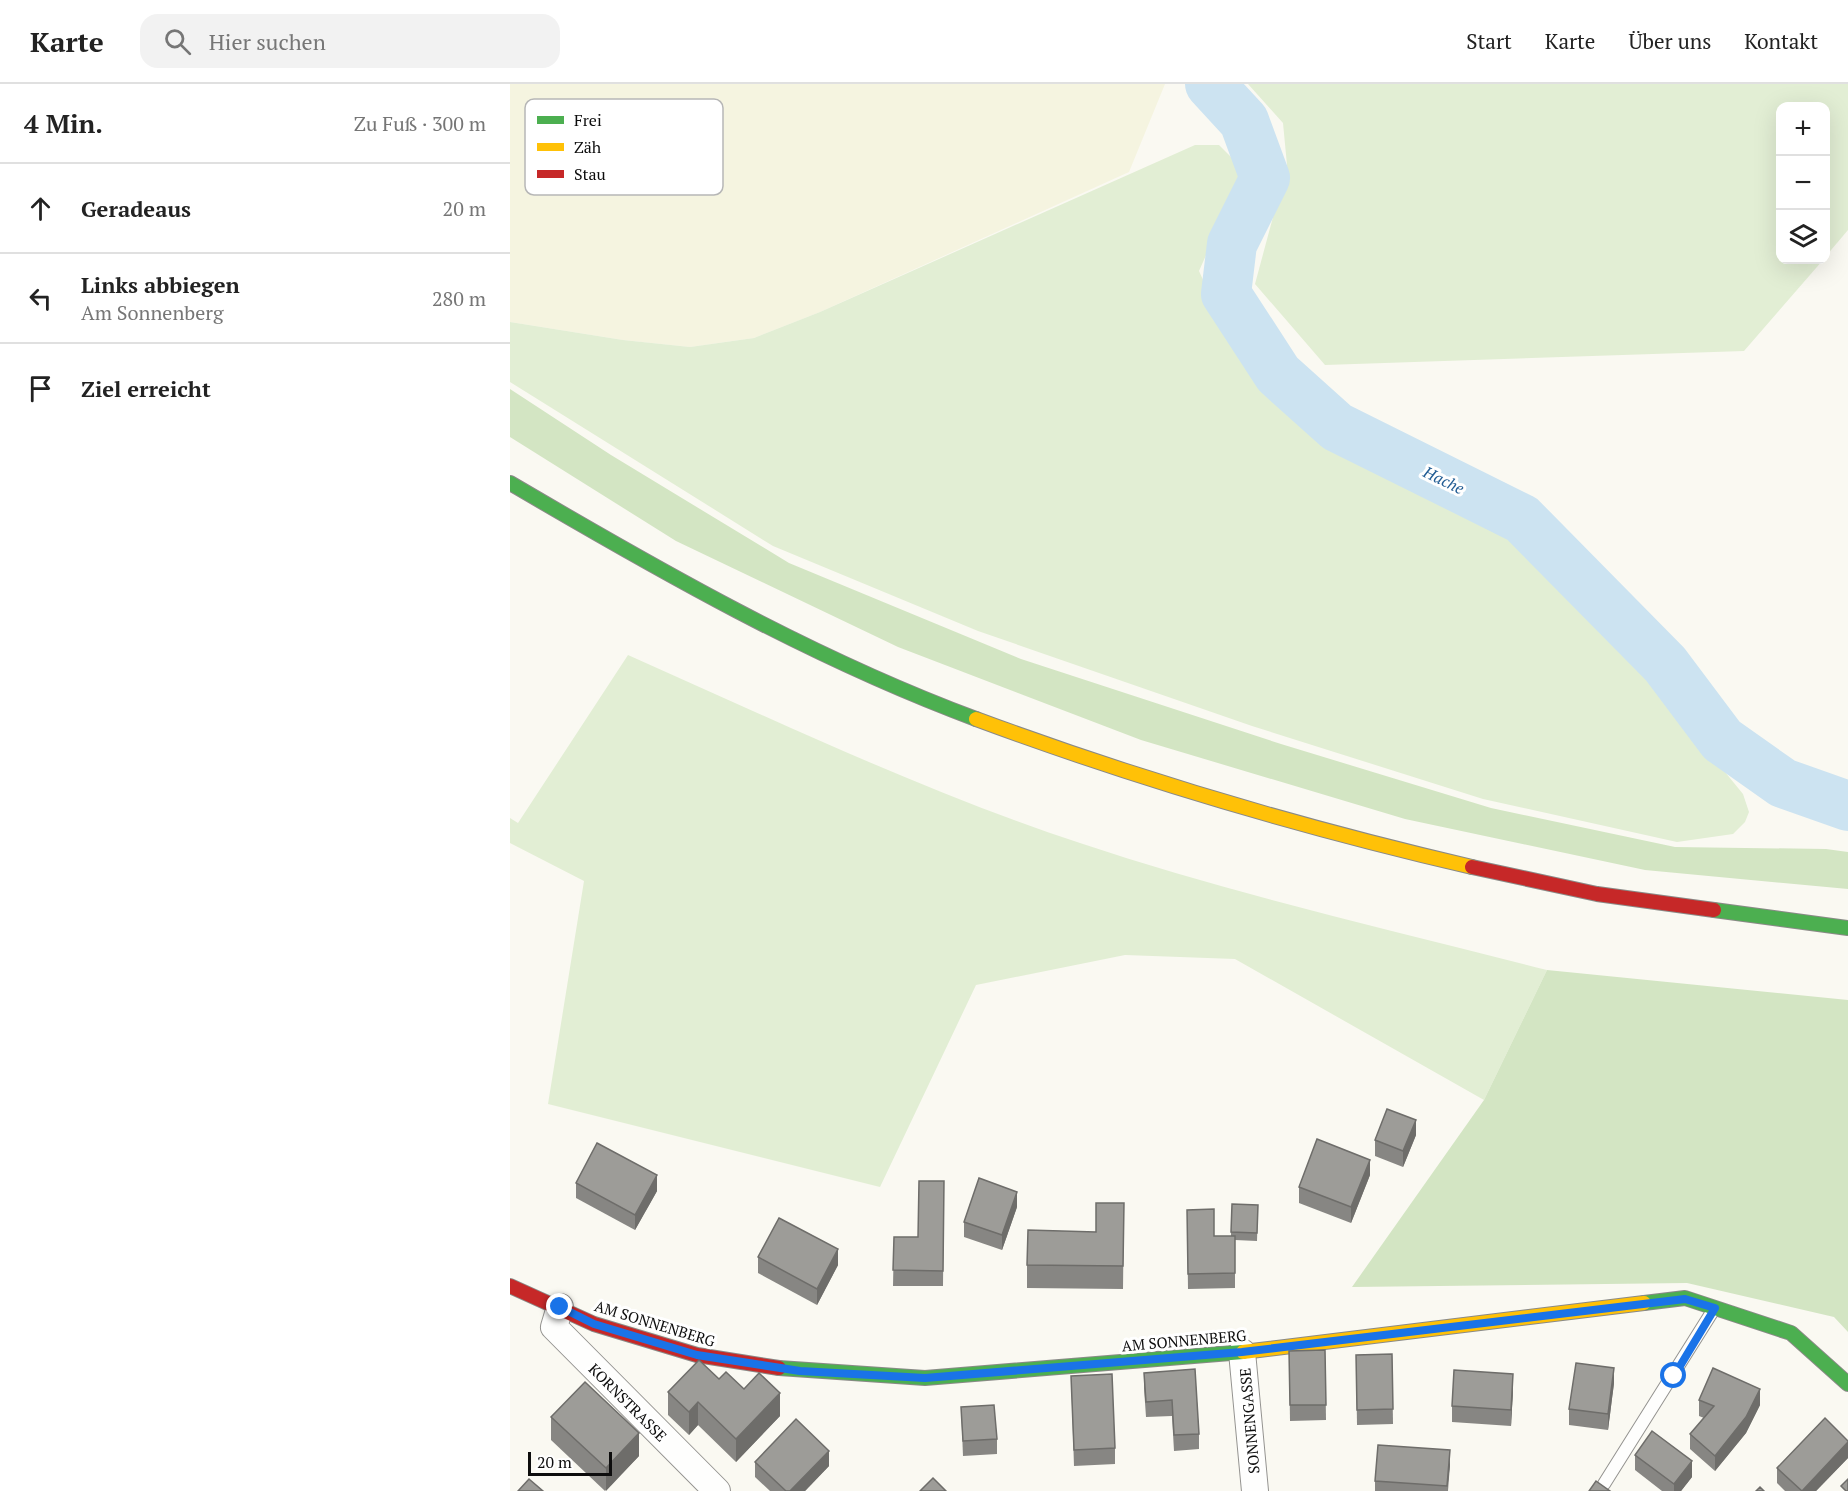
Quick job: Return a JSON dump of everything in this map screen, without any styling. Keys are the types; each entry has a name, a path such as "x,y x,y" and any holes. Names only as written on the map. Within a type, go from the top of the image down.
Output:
{"main road":[{"path":"510,483 671,577 821,651 967,715 1105,764 1283,820 1393,849 1567,888 1848,928"},
{"name":"AM SONNENBERG","path":"510,1286 594,1324 697,1355 800,1371 925,1378 1242,1352 1685,1299 1791,1333 1848,1384"}],"street":[{"name":"KORNSTRASSE","path":"560,1307 554,1327 717,1491"},
{"name":"SONNENGASSE","path":"1242,1352 1255,1491"}],"lane":[{"path":"1604,1484 1715,1308"}],"green space":[{"path":"510,84 1165,84 1129,172 820,312 754,338 690,347 623,340 510,322"},
{"path":"1248,84 1848,84 1848,230 1830,251 1830,102 1776,102 1776,264 1820,264 1744,351 1325,365 1255,284 1287,165 1283,123"},
{"path":"1195,145 1219,145 1240,166 1240,193 1215,235 1199,271 1219,315 1258,379 1365,465 1506,537 1649,679 1743,794 1749,812 1745,822 1733,834 1677,842 1483,799 1252,726 978,631 773,546 510,382 510,322 623,340 690,347 754,338 820,312"},
{"path":"510,389 611,455 789,563 1021,659 1281,744 1491,808 1675,847 1826,849 1848,852 1848,889 1645,870 1405,819 1141,740 898,647 676,541 510,437"},
{"path":"628,655 908,779 1080,843 1195,879 1547,970 1484,1100 1235,959 1125,955 976,985 880,1187 548,1104 584,881 510,843 510,818 518,823"},
{"path":"1547,970 1848,1000 1848,1332 1834,1317 1687,1283 1352,1287 1484,1100"}],"building":[{"path":"1387,1109 1416,1120 1403,1151 1375,1140"},
{"path":"1317,1139 1370,1160 1351,1207 1299,1187"},
{"path":"597,1143 657,1175 635,1215 576,1183"},
{"path":"979,1178 1017,1192 1002,1235 964,1222"},
{"path":"919,1181 944,1181 943,1271 893,1270 894,1237 918,1237"},
{"path":"1096,1203 1124,1203 1123,1266 1027,1265 1028,1230 1096,1232"},
{"path":"1232,1204 1258,1205 1257,1233 1231,1232"},
{"path":"1214,1209 1214,1236 1235,1236 1235,1273 1188,1274 1187,1210"},
{"path":"779,1218 838,1249 817,1289 758,1257"},
{"path":"1325,1350 1326,1405 1290,1405 1289,1351"},
{"path":"1392,1354 1393,1409 1357,1410 1356,1355"},
{"path":"699,1360 719,1379 726,1372 744,1389 759,1373 780,1393 736,1439 698,1402 689,1412 668,1392"},
{"path":"1576,1363 1614,1368 1608,1414 1569,1409"},
{"path":"1713,1368 1760,1389 1746,1417 1715,1456 1690,1434 1714,1406 1699,1400"},
{"path":"1195,1369 1199,1434 1174,1435 1172,1400 1146,1402 1144,1373"},
{"path":"1454,1370 1513,1374 1511,1410 1452,1406"},
{"path":"1112,1374 1115,1448 1074,1450 1071,1376"},
{"path":"585,1382 639,1433 606,1468 551,1417"},
{"path":"994,1405 997,1439 963,1441 961,1407"},
{"path":"1825,1418 1848,1442 1802,1491 1777,1468"},
{"path":"796,1419 829,1451 790,1491 786,1491 755,1462"},
{"path":"1652,1431 1692,1461 1674,1484 1635,1455"},
{"path":"1378,1445 1450,1450 1447,1486 1375,1481"},
{"path":"933,1478 946,1491 920,1491"},
{"path":"529,1479 543,1491 518,1491"},
{"path":"1848,1479 1848,1491 1846,1491 1841,1486"},
{"path":"1596,1481 1610,1491 1589,1491"}],"waterway":[{"name":"Hache","path":"1210,84 1244,121 1265,178 1232,244 1226,294 1278,374 1337,427 1522,519 1665,664 1722,740 1783,783 1848,806"}],"traffic: fast":[{"path":"510,483 680,580 796,641 855,669 976,719"},
{"path":"1714,910 1848,928"},
{"path":"1644,1303 1685,1298 1791,1333 1848,1384"},
{"path":"779,1368 925,1378 1243,1352"}],"traffic: slow":[{"path":"976,719 1098,762 1222,801 1346,836 1472,867"},
{"path":"1243,1352 1644,1303"}],"traffic: jam":[{"path":"1472,867 1597,894 1714,910"},
{"path":"510,1286 594,1324 697,1355 779,1368"}],"route":[{"path":"560,1307 594,1324 697,1355 800,1371 925,1378 1242,1352 1685,1299 1715,1308 1674,1376"}]}
